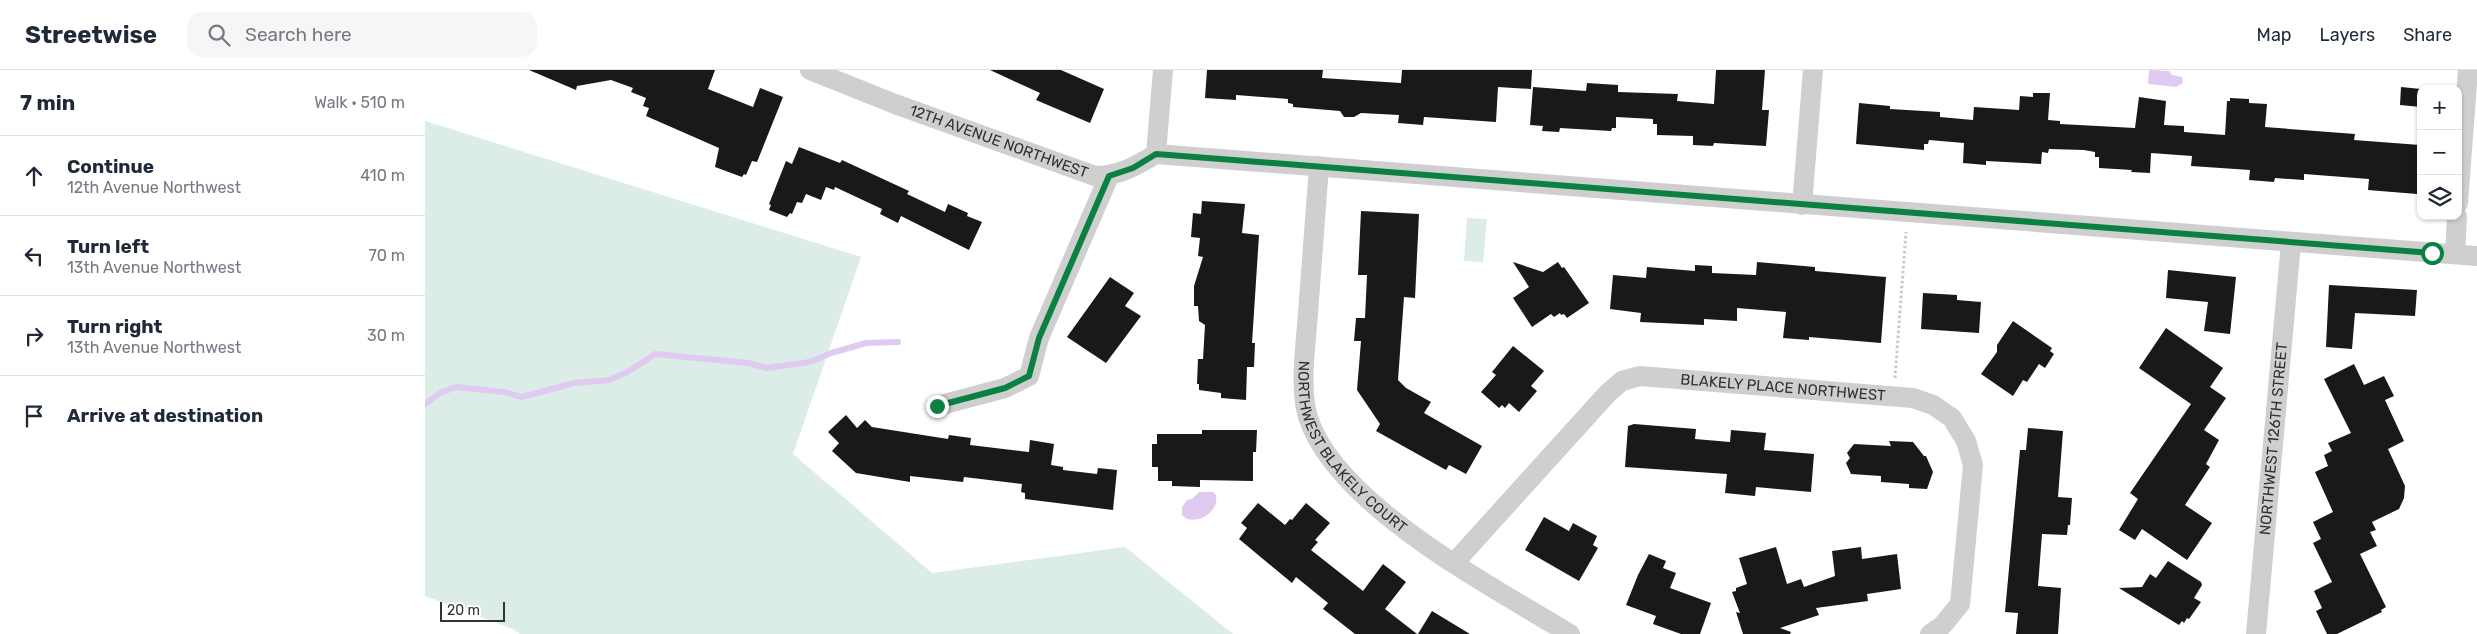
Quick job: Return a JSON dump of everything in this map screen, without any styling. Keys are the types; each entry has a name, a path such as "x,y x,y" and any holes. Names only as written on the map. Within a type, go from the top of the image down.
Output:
{"street":[{"name":"12TH AVENUE NORTHWEST","path":"809,70 895,104 1095,176 1109,176 1133,168 1156,154"},
{"path":"1163,70 1156,154 2477,256"},
{"path":"1802,205 1813,70"},
{"path":"2460,175 2468,70"},
{"name":"NORTHWEST BLAKELY COURT","path":"1319,166 1303,370 1305,405 1315,435 1346,478 1393,522 1454,563 1570,634"},
{"path":"937,406 1005,388 1029,376 1039,338 1109,176"},
{"path":"2455,254 2457,220"},
{"name":"NORTHWEST 126TH STREET","path":"2256,634 2291,243"},
{"name":"BLAKELY PLACE NORTHWEST","path":"1454,563 1608,393 1622,381 1640,376 1913,398 1933,405 1952,418 1966,441 1973,465 1960,604 1942,626 1930,634"}],"path":[{"path":"1895,385 1906,228"}],"shaded area":[{"path":"2149,70 2169,71 2172,75 2182,77 2183,83 2176,87 2148,84"},
{"path":"425,121 861,257 793,454 932,573 1125,547 1233,634 520,634 513,629 425,596"},
{"path":"1467,218 1487,219 1483,262 1464,261"},
{"path":"1199,492 1213,492 1216,495 1215,506 1212,511 1203,517 1192,520 1187,519 1182,515 1182,507 1187,500 1192,499"}],"building":[{"path":"529,70 715,70 708,89 753,107 760,88 783,97 757,162 752,161 746,175 744,174 742,177 715,167 719,148 646,116 649,108 643,106 646,98 631,92 633,88 611,80 577,86 576,90"},
{"path":"990,70 1061,70 1104,89 1090,123 1036,100 1040,93"},
{"path":"1207,70 1323,70 1322,78 1401,83 1402,70 1532,70 1531,89 1498,87 1496,122 1424,117 1423,125 1398,123 1399,115 1361,113 1354,117 1344,117 1340,111 1293,107 1293,104 1288,103 1288,99 1236,95 1236,100 1205,98"},
{"path":"1716,70 1765,70 1762,110 1769,110 1766,146 1714,143 1713,146 1693,145 1693,136 1657,135 1657,124 1653,124 1653,119 1616,117 1616,128 1612,128 1611,131 1560,128 1559,132 1542,131 1543,126 1530,125 1533,87 1586,91 1587,83 1618,85 1618,92 1678,94 1677,101 1714,104"},
{"path":"2401,87 2417,89 2417,107 2400,105"},
{"path":"2033,93 2050,93 2048,120 2060,121 2060,124 2135,128 2139,97 2166,101 2164,125 2184,126 2184,132 2225,135 2227,101 2230,101 2230,98 2249,99 2249,103 2267,104 2265,127 2355,134 2354,140 2417,145 2417,194 2368,190 2369,179 2304,174 2304,180 2275,178 2274,182 2249,180 2250,170 2191,166 2192,156 2151,153 2150,173 2099,168 2099,157 2095,157 2095,152 2084,150 2049,149 2048,153 2042,152 2041,164 1986,161 1986,165 1963,163 1964,143 1929,140 1928,144 1924,144 1924,150 1856,144 1859,103 1890,106 1890,109 1940,112 1940,117 1973,120 1974,107 2019,110 2020,96 2033,97"},
{"path":"799,147 840,163 842,160 909,191 907,194 945,212 948,204 968,213 967,216 982,222 969,250 901,216 898,223 880,214 882,209 835,187 834,190 826,187 821,200 806,194 802,203 797,202 792,214 790,213 787,217 769,210 771,205 769,204 786,161 792,164"},
{"path":"1202,201 1245,204 1242,233 1259,235 1252,343 1255,343 1254,367 1247,367 1246,400 1221,398 1221,393 1199,390 1199,384 1197,384 1198,359 1203,359 1205,325 1199,321 1198,306 1194,306 1194,286 1203,257 1198,256 1200,238 1191,237 1193,213 1201,214"},
{"path":"1361,211 1419,214 1415,298 1404,297 1398,380 1406,388 1431,402 1424,413 1482,446 1466,474 1449,465 1446,470 1376,431 1380,424 1357,390 1361,341 1354,341 1356,318 1365,318 1367,275 1358,275"},
{"path":"1513,262 1543,272 1558,262 1562,268 1564,267 1589,303 1567,318 1564,314 1561,315 1560,313 1554,317 1551,314 1532,327 1513,298 1529,287"},
{"path":"1757,262 1815,267 1815,271 1886,277 1881,343 1809,337 1809,340 1783,338 1786,312 1737,308 1737,321 1704,319 1704,325 1640,322 1641,313 1610,309 1613,275 1646,278 1647,267 1695,271 1695,265 1712,266 1712,273 1756,275"},
{"path":"2168,270 2236,277 2230,334 2204,331 2208,302 2166,298"},
{"path":"1110,277 1134,293 1125,306 1141,316 1106,363 1067,337"},
{"path":"2329,285 2417,290 2415,316 2355,313 2352,349 2326,347"},
{"path":"1923,293 1957,295 1957,300 1981,302 1979,333 1921,329"},
{"path":"2013,321 2052,348 2050,351 2054,354 2045,368 2039,364 2027,382 2023,380 2013,396 1981,374 1997,352 1997,345"},
{"path":"2166,328 2223,368 2210,387 2226,398 2204,430 2219,440 2206,464 2210,467 2185,505 2212,523 2187,560 2142,529 2135,540 2119,530 2138,499 2130,493 2191,404 2139,368"},
{"path":"1513,346 1544,371 1531,386 1537,391 1519,412 1509,403 1505,408 1502,405 1499,408 1481,392 1496,375 1492,372"},
{"path":"2354,364 2364,385 2384,376 2394,396 2385,400 2404,441 2388,449 2405,486 2404,498 2399,509 2372,522 2376,530 2370,532 2377,546 2360,554 2386,607 2381,610 2382,612 2337,634 2327,634 2316,611 2322,608 2314,591 2332,582 2313,543 2321,539 2313,522 2333,512 2315,472 2328,466 2324,455 2332,451 2328,443 2351,433 2324,379"},
{"path":"846,415 857,428 865,420 872,427 948,439 949,435 971,438 970,445 1029,452 1030,440 1054,444 1051,465 1063,467 1063,470 1097,474 1098,468 1117,470 1113,510 1025,499 1025,493 1021,492 1022,484 964,477 963,482 910,476 910,482 856,473 832,451 839,443 828,432"},
{"path":"1634,424 1696,429 1695,439 1730,442 1731,430 1766,433 1764,450 1814,454 1811,492 1756,487 1755,496 1725,493 1727,474 1625,467 1628,426"},
{"path":"2028,428 2063,431 2058,497 2072,498 2070,525 2068,525 2067,535 2042,534 2038,586 2061,588 2058,634 2016,634 2018,613 2005,612 2020,450 2026,450"},
{"path":"1202,430 1257,430 1256,452 1253,452 1253,481 1200,480 1200,487 1172,486 1172,481 1158,481 1158,467 1152,467 1152,444 1157,444 1157,434 1202,434"},
{"path":"1889,441 1913,442 1926,456 1933,472 1927,489 1909,488 1909,484 1881,482 1881,476 1851,474 1846,463 1850,458 1847,453 1854,444 1891,446"},
{"path":"1258,503 1285,525 1290,519 1292,520 1306,503 1330,523 1315,540 1318,542 1311,550 1363,591 1383,564 1406,582 1385,609 1417,634 1355,634 1323,609 1328,603 1296,577 1292,583 1239,539 1247,528 1241,523"},
{"path":"1544,517 1569,531 1573,523 1597,536 1593,545 1598,548 1579,581 1525,550"},
{"path":"1776,547 1787,584 1801,579 1804,587 1835,576 1832,551 1861,547 1862,559 1897,554 1901,589 1867,594 1868,601 1816,608 1819,615 1780,628 1791,632 1790,634 1743,634 1736,612 1740,613 1732,592 1736,591 1736,588 1747,584 1739,558"},
{"path":"1649,554 1666,561 1663,568 1676,573 1670,588 1711,603 1700,634 1681,634 1653,624 1656,616 1626,605"},
{"path":"2168,561 2201,582 2202,585 2194,598 2201,602 2189,619 2187,618 2184,623 2182,621 2179,625 2119,588 2142,587 2150,574 2156,578"},
{"path":"1432,611 1470,634 1418,634"}],"waterway":[{"path":"425,404 440,393 456,387 504,392 522,397 574,383 609,380 631,370 655,354 748,363 767,368 810,362 831,353 866,343 898,342"}],"route":[{"path":"937,406 974,398 1005,388 1029,376 1039,338 1109,176 1133,168 1156,154 2432,253"}]}
